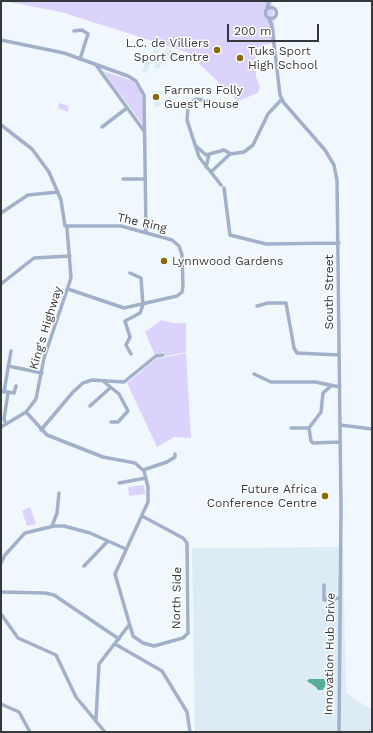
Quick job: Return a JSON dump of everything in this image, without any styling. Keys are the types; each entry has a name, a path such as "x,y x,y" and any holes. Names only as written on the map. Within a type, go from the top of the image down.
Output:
{"street":[{"path":"270,1 276,13 274,17 269,18 265,14 270,1"},
{"path":"267,8 273,8"},
{"name":"South Street","path":"272,27 274,17"},
{"name":"South Street","path":"269,18 272,27 278,85 282,99 325,150 334,166 338,188 340,577"},
{"path":"74,30 82,30 88,34 80,58"},
{"path":"1,40 56,51 80,58 133,78 140,86 144,95 146,232"},
{"path":"96,65 144,132"},
{"path":"211,172 231,154 244,152 253,145 268,114 282,99"},
{"path":"207,101 195,100 188,108 187,120 199,157 206,168 221,185"},
{"path":"102,127 127,108"},
{"name":"King's Highway","path":"1,126 21,139 35,152 49,172 58,192 66,226 72,273 68,289 44,358 36,399 26,412 1,426"},
{"path":"193,142 202,153 209,155 224,150 231,154"},
{"path":"206,168 206,162 209,155"},
{"path":"123,179 145,179"},
{"path":"224,188 230,235 266,244 339,243"},
{"path":"1,213 26,195 58,192"},
{"path":"66,226 83,226"},
{"name":"The Ring","path":"66,226 121,226 146,232 170,239 179,246 183,258 183,286 182,292 178,296 143,305 121,308 68,289"},
{"path":"1,284 34,258 70,256"},
{"path":"130,273 141,278 143,305 141,312 126,319 124,323 130,337 126,345 131,354"},
{"path":"257,306 268,303 286,303 294,348 297,353 339,355"},
{"path":"6,424 4,419 4,392 11,351"},
{"path":"41,430 78,386 90,381 125,382 156,356 163,355"},
{"path":"8,366 42,373"},
{"path":"254,374 270,382 315,382 340,387"},
{"path":"103,381 122,397 128,411 118,422 111,422"},
{"path":"4,392 14,393 16,386"},
{"path":"331,386 323,393 321,412 309,428 312,443 340,442"},
{"path":"90,406 110,388"},
{"path":"26,412 41,430 60,442 102,457 132,462 143,470 146,478 148,497 142,516 115,574 129,624 99,665 96,719"},
{"path":"340,425 372,429"},
{"path":"291,428 309,428"},
{"path":"143,470 167,462 174,457 174,454"},
{"path":"119,484 146,478"},
{"path":"52,526 57,513 59,493"},
{"name":"North Side","path":"129,624 134,638 151,646 183,638 188,632 187,542 142,516"},
{"path":"1,563 7,553 25,532 52,526 66,527 108,541 126,549"},
{"path":"84,566 108,541"},
{"name":"Innovation Hub Drive","path":"339,732 340,577"},
{"path":"324,585 324,600 326,601 340,598"},
{"path":"1,592 52,594 118,639"},
{"path":"318,596 323,596"},
{"path":"1,614 18,638 56,655 76,697 96,719 105,732"},
{"path":"115,644 162,671 187,712 190,732"},
{"path":"1,710 3,705 20,714 30,732"}],"shaded area":[{"name":"L.C. de Villiers Sport Centre","path":"4,1 272,1 276,42 255,48 256,77 260,86 258,93 238,101 187,52 61,12"},
{"path":"156,44 161,46 156,59 161,61 166,48 172,50 166,65 162,63 159,69 154,67 156,63 153,62 152,58 147,73 142,71 148,55 151,56"},
{"path":"103,71 133,81 138,87 142,96 143,125"},
{"path":"174,89 174,93 159,95 158,97 161,97 160,106 155,107 152,92"},
{"path":"59,103 69,106 68,112 58,108"},
{"path":"161,320 174,323 186,323 186,352 166,356 164,352 155,355 145,332"},
{"path":"186,353 191,438 174,437 157,447 127,383 156,359"},
{"path":"144,485 145,494 129,496 128,487"},
{"path":"30,507 36,524 27,526 22,511"},
{"path":"343,547 346,693 372,710 372,732 195,732 192,548"},
{"path":"309,679 324,679 326,684 323,690 318,690 307,681"}],"place":[{"name":"L.C. de Villiers Sport Centre","path":"217,50"},
{"name":"Tuks Sport High School","path":"240,58"},
{"name":"Farmers Folly Guest House","path":"156,97"},
{"name":"Lynnwood Gardens","path":"164,261"},
{"name":"Future Africa Conference Centre","path":"325,496"}]}
